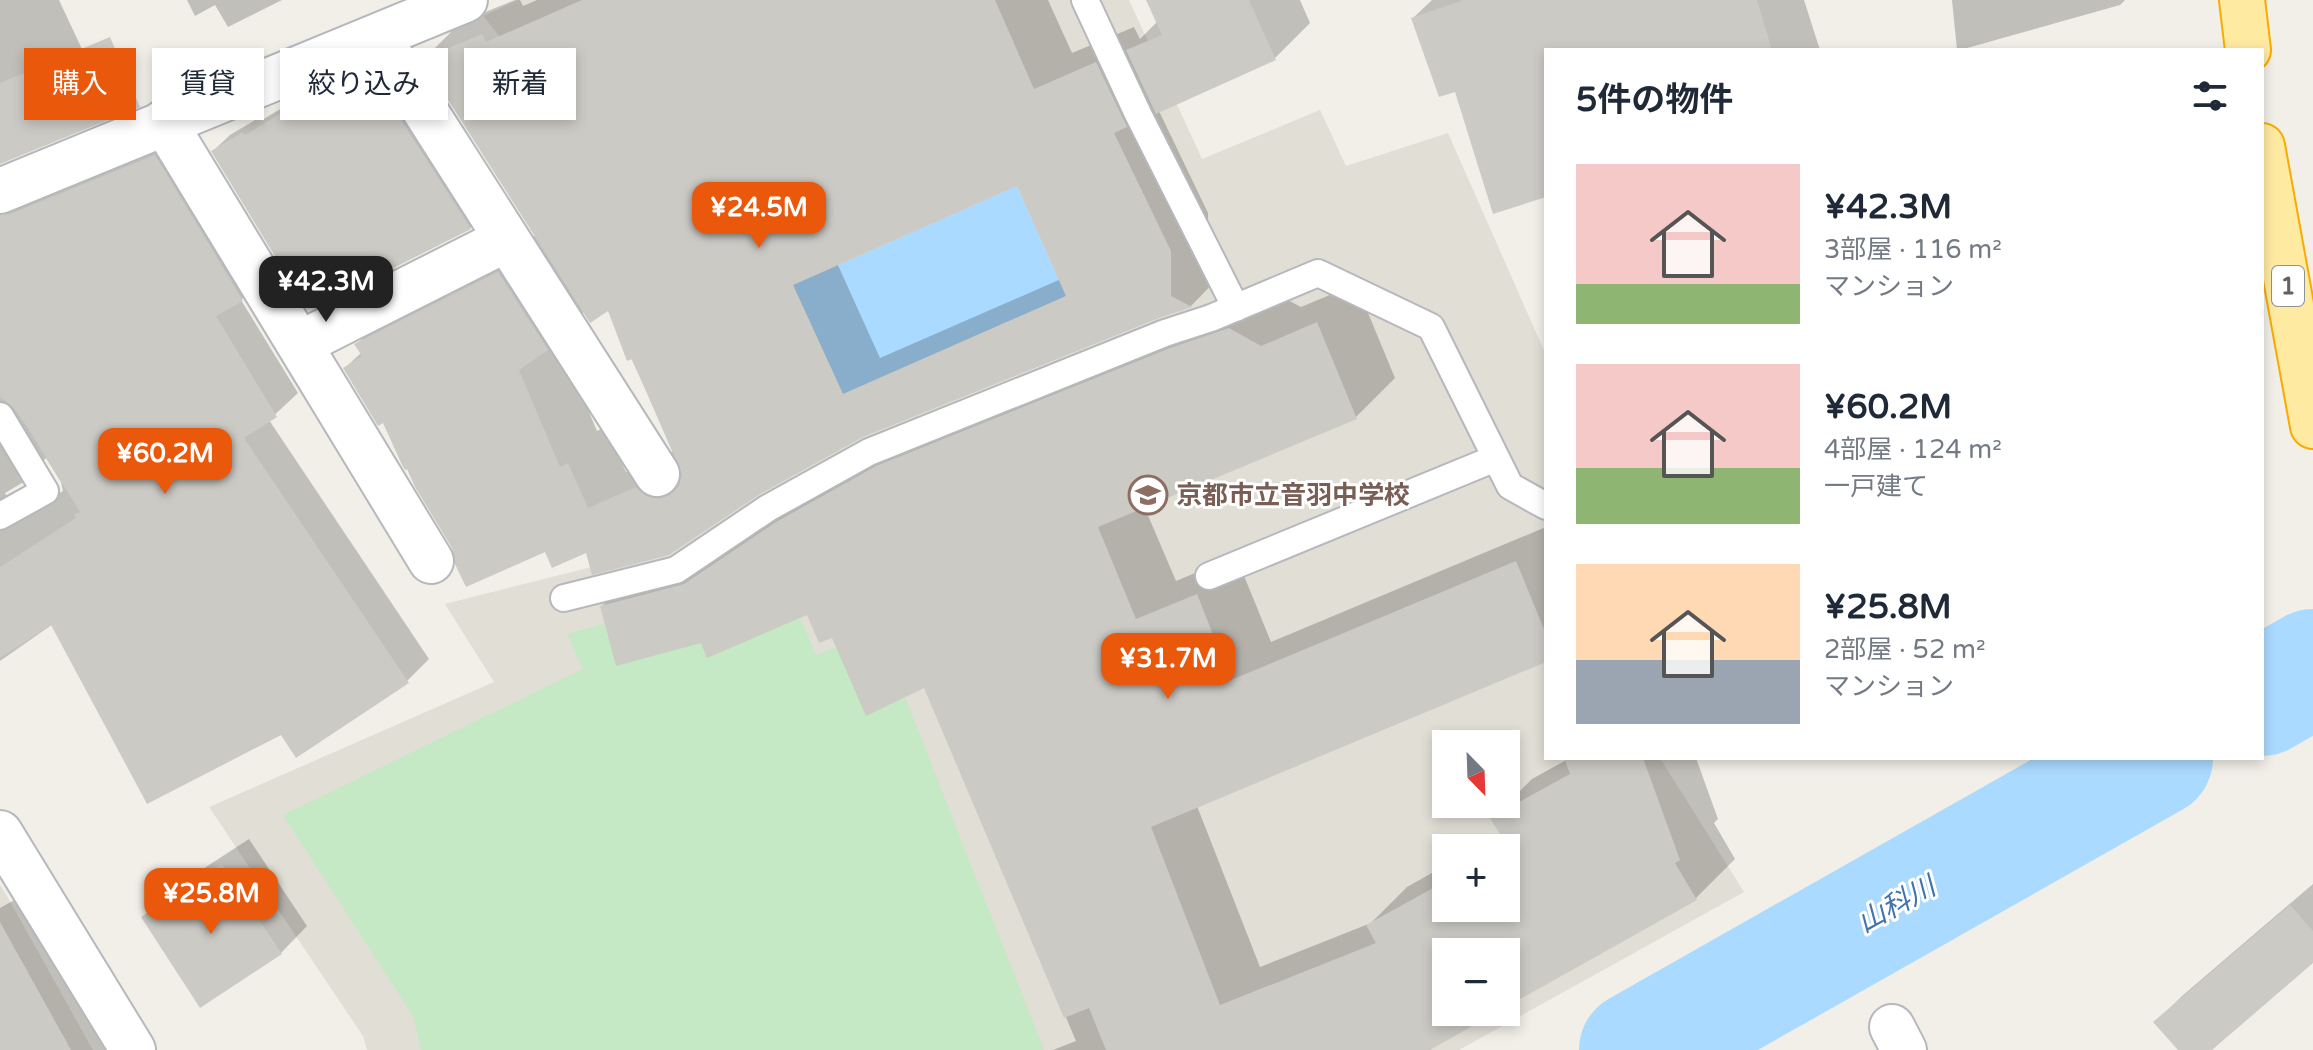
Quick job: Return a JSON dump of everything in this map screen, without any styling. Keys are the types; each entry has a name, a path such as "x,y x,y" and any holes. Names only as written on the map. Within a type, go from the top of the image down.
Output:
{"highway":[{"path":"2242,0 2248,48"},
{"name":"1","path":"2264,157 2313,426"}],"street":[{"path":"0,191 465,0"},
{"path":"378,37 657,474"},
{"path":"164,122 431,561"},
{"path":"299,344 507,239"},
{"path":"0,833 133,1050"}],"lane":[{"path":"1085,0 1138,114 1236,308"},
{"path":"564,598 676,570 768,508 869,452 1318,273 1431,327 1510,486 1544,505"},
{"path":"0,416 45,491 0,516"},
{"path":"1209,576 1496,458"}],"shaded area":[{"name":"京都市立音羽中学校","path":"518,0 1129,0 1202,159 1320,110 1346,166 1448,133 1544,350 1544,760 1661,760 1744,892 1520,1016 1520,938 1432,938 1432,1026 1502,1026 1459,1050 367,1050 363,1036 209,807 494,682 445,604 667,548 832,442 568,120 576,120 576,48 509,48 483,16"},
{"path":"0,885 8,898 93,1050 0,1050"}],"green space":[{"path":"766,539 816,655 879,631 1044,1050 421,1050 413,1016 283,815 583,669 567,634 682,602"}],"water":[{"path":"1017,186 1066,296 843,394 793,285"}],"building":[{"path":"582,0 995,0 1034,89 1096,62 1127,127 1114,133 1171,251 1171,296 1192,307 863,437 760,494 669,555 592,575 586,553 552,568 545,552 466,587 455,564 452,548 402,465 383,423 378,426 343,368 362,356 354,344 498,272 548,350 519,370 560,467 568,463 588,508 636,487 646,496 659,499 670,495 679,486 682,474 632,359 627,361 608,311 590,323 448,100 448,48 482,34 486,42","holes":["1017,186 1066,296 843,394 793,285"]},
{"path":"1146,0 1249,0 1276,60 1156,114 1126,50 1162,35"},
{"path":"1464,0 1757,0 1771,48 1544,48 1544,198 1493,214 1455,92 1439,97 1411,18"},
{"path":"110,37 115,48 84,48"},
{"path":"24,73 24,120 108,120 0,164 0,83"},
{"path":"280,114 280,120 401,120 471,229 328,301 305,265 287,276 211,151 243,132 245,135"},
{"path":"155,155 243,301 216,316 277,417 244,438 409,683 296,758 281,735 147,804 51,625 0,658 0,567 76,518 74,515 80,512 26,425 13,407 0,397 0,215 10,214"},
{"path":"1317,322 1357,419 1098,527 1136,619 1197,594 1231,680 1516,561 1544,629 1544,663 1151,827 1220,1005 1376,943 1366,925 1432,889 1432,922 1520,922 1520,834 1500,834 1490,818 1520,818 1520,802 1570,774 1565,760 1644,760 1680,860 1675,863 1697,900 1520,999 1520,938 1432,938 1432,1026 1472,1026 1430,1050 1106,1050 1089,1008 1064,1018 924,688 866,716 832,638 819,643 807,615 707,658 701,643 616,666 600,606 684,584 776,522 876,466 1170,348 1229,328 1261,346"},
{"path":"222,864 282,954 200,1008 141,917"},
{"path":"2290,905 2313,931 2313,963 2212,1050 2178,1050 2153,1022"},
{"path":"0,922 71,1050 0,1050"}],"waterway":[{"name":"山科川","path":"2264,696 2313,668"},
{"name":"山科川","path":"1638,1050 2150,760"}],"place":[{"name":"京都市立音羽中学校","path":"1148,495"}]}
